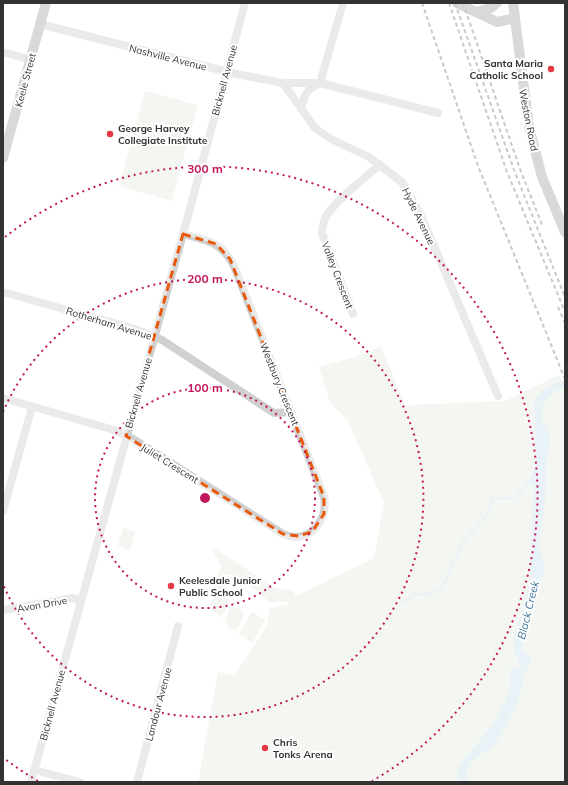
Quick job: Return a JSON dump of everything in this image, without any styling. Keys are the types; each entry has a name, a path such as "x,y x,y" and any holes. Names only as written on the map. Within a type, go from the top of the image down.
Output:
{"main road":[{"name":"Keele Street","path":"3,158 46,3"},
{"path":"458,3 497,22 514,18"},
{"path":"473,10 491,8 497,3"},
{"name":"Weston Road","path":"512,3 529,127 542,177 565,232"}],"street":[{"name":"Bicknell Avenue","path":"31,782 183,234 245,3"},
{"path":"301,109 308,92 313,86 320,83 343,3"},
{"name":"Nashville Avenue","path":"40,24 226,72 283,83 320,83 438,113"},
{"path":"3,52 30,60"},
{"name":"Hyde Avenue","path":"283,83 309,122 322,133 380,164 403,183 409,192 498,396"},
{"name":"Valley Crescent","path":"353,314 322,232 323,223 331,210 380,164"},
{"name":"Westbury Crescent","path":"183,234 216,244 230,259 321,488 326,509 322,520 312,532 298,536 283,534"},
{"name":"Rotherham Avenue","path":"3,292 135,329 162,340 274,413 290,412"},
{"name":"Juliet Crescent","path":"3,398 114,430 283,534"},
{"path":"3,511 32,407"},
{"name":"Avon Drive","path":"3,610 72,598 81,600"},
{"name":"Landour Avenue","path":"137,782 178,626"},
{"path":"34,770 80,782"}],"highlighted area":[{"path":"183,234 216,244 230,259 324,497 324,514 312,532 298,536 283,534 126,436"}],"shaded area":[{"path":"145,91 198,105 172,201 119,186"},
{"path":"381,346 405,405 505,401 559,375 565,389 564,782 198,782 218,672 234,676 266,627 269,609 289,604 288,602 270,602 230,574 219,578 217,576 221,567 211,546 275,588 293,591 296,596 374,558 384,503 348,421 330,403 319,367 361,355"},
{"path":"123,528 135,532 130,550 118,546"},
{"path":"217,584 221,584 226,587 231,594 225,612 219,617 210,608"},
{"path":"230,607 240,608 244,613 239,627 235,630 231,629 225,623"},
{"path":"252,612 266,620 252,643 239,634"}],"water":[{"name":"Black Creek","path":"565,380 565,387 555,391 543,404 542,420 550,435 549,452 546,461 545,503 539,542 544,566 543,577 522,649 523,652 530,656 532,661 525,674 519,700 503,730 491,747 477,757 470,765 466,775 467,782 459,782 457,776 459,765 494,723 506,699 510,686 511,668 517,668 520,664 514,651 514,639 530,581 532,508 535,495 534,485 531,484 529,486 528,483 536,464 534,401 547,388"}],"waterway":[{"path":"404,602 415,595 431,594 444,583 463,542 490,511 491,499 514,498 529,483"}],"railway":[{"path":"422,3 478,166 565,379"},
{"path":"449,3 507,172 565,312"},
{"path":"455,3 514,170 565,297"},
{"path":"463,3 520,169 543,227"},
{"path":"558,307 565,323"}],"place":[{"name":"Santa Maria Catholic School","path":"551,69"},
{"name":"George Harvey Collegiate Institute","path":"110,134"},
{"name":"Keelesdale Junior Public School","path":"171,586"},
{"name":"Chris Tonks Arena","path":"265,748"}]}
